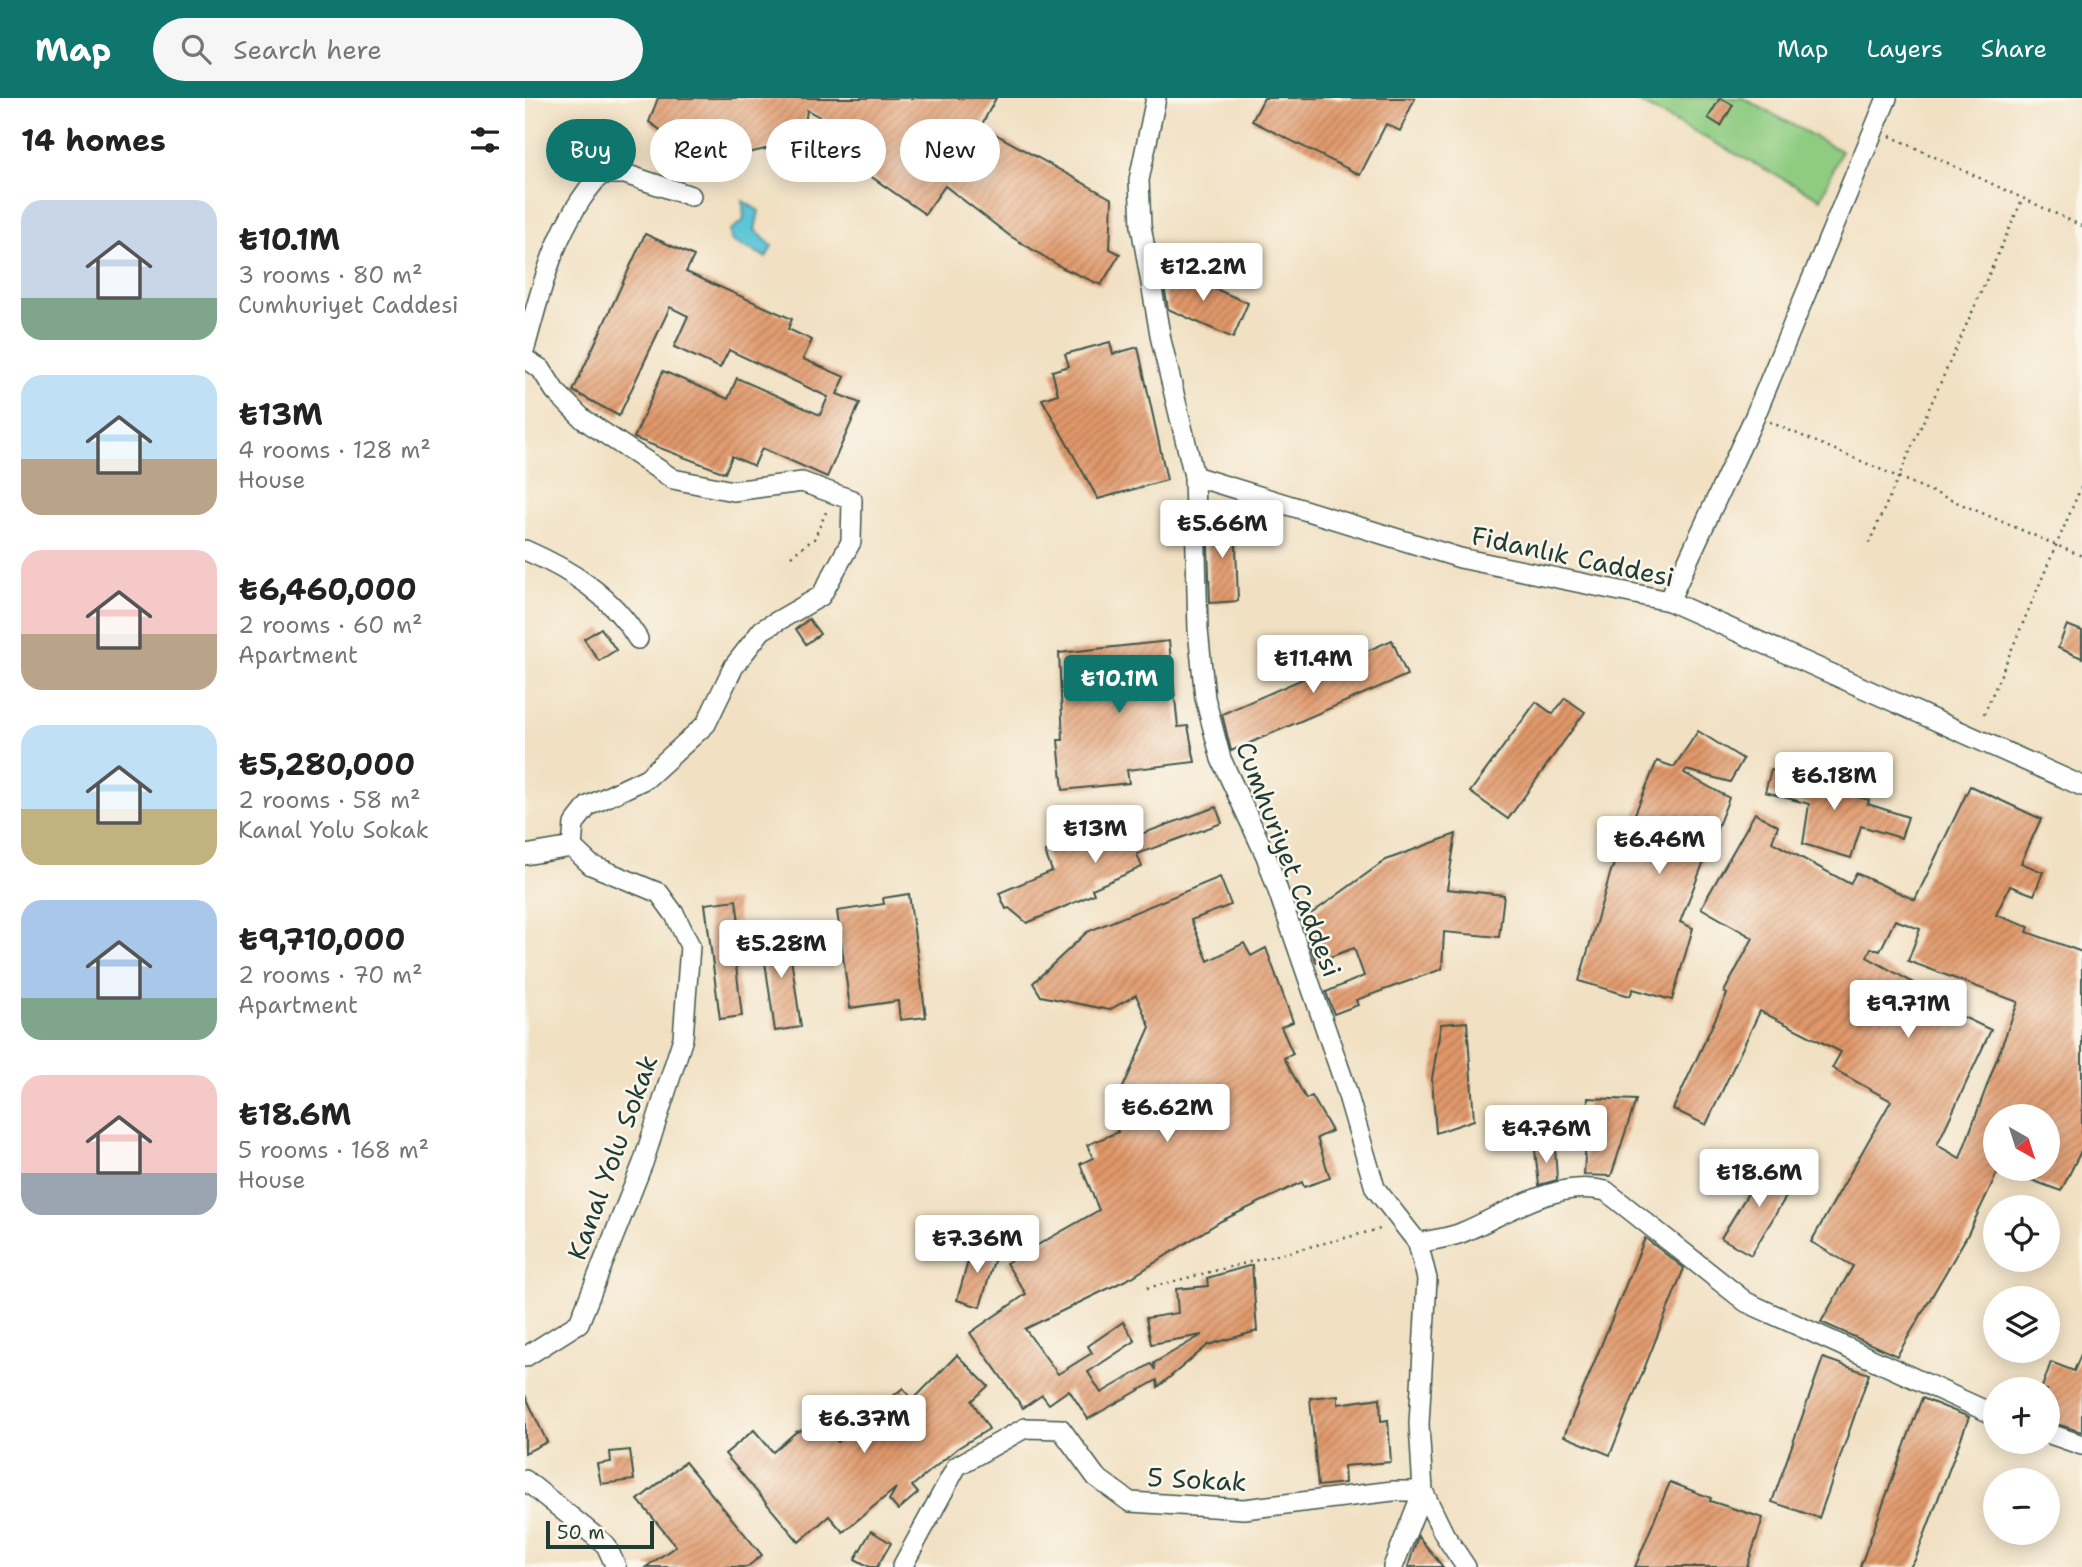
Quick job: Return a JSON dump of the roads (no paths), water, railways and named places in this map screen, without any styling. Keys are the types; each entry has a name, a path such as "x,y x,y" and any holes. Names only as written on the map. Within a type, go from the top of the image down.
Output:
{"street":[{"name":"Cumhuriyet Caddesi","path":"1156,98 1139,180 1142,226 1161,340 1194,476 1198,630 1205,698 1221,759 1266,856 1344,1082 1375,1188 1418,1243 1427,1279 1419,1424 1423,1491 1444,1534 1466,1567"},
{"path":"1669,601 1755,416 1887,98"},
{"path":"525,348 545,273 560,235 580,197 601,174 625,174 691,196"},
{"path":"525,359 541,369 555,391 583,419 673,479 733,491 802,482 852,500 851,542 821,596 762,630 734,666 706,724 647,778 588,806 574,824 572,847 525,855"},
{"name":"Fidanlık Caddesi","path":"1194,476 1459,558 1669,601 2082,786"},
{"path":"525,550 557,564 595,589 626,618 638,639"},
{"name":"Kanal Yolu Sokak","path":"525,1357 579,1323 598,1269 643,1163 683,1038 690,946 675,915 659,893 591,865 572,847"},
{"path":"1418,1243 1459,1234 1513,1207 1567,1190 1588,1187 1606,1191 1746,1302 1983,1410"},
{"name":"5 Sokak","path":"902,1567 957,1466 1025,1428 1061,1429 1096,1477 1130,1502 1244,1509 1393,1491 1423,1491"},
{"path":"2060,1437 2082,1445"},
{"path":"525,1480 606,1545 616,1567"},
{"path":"1393,1567 1423,1491"}],"water":[{"path":"743,201 759,211 755,230 772,246 766,258 731,240 730,231 744,220"}]}
